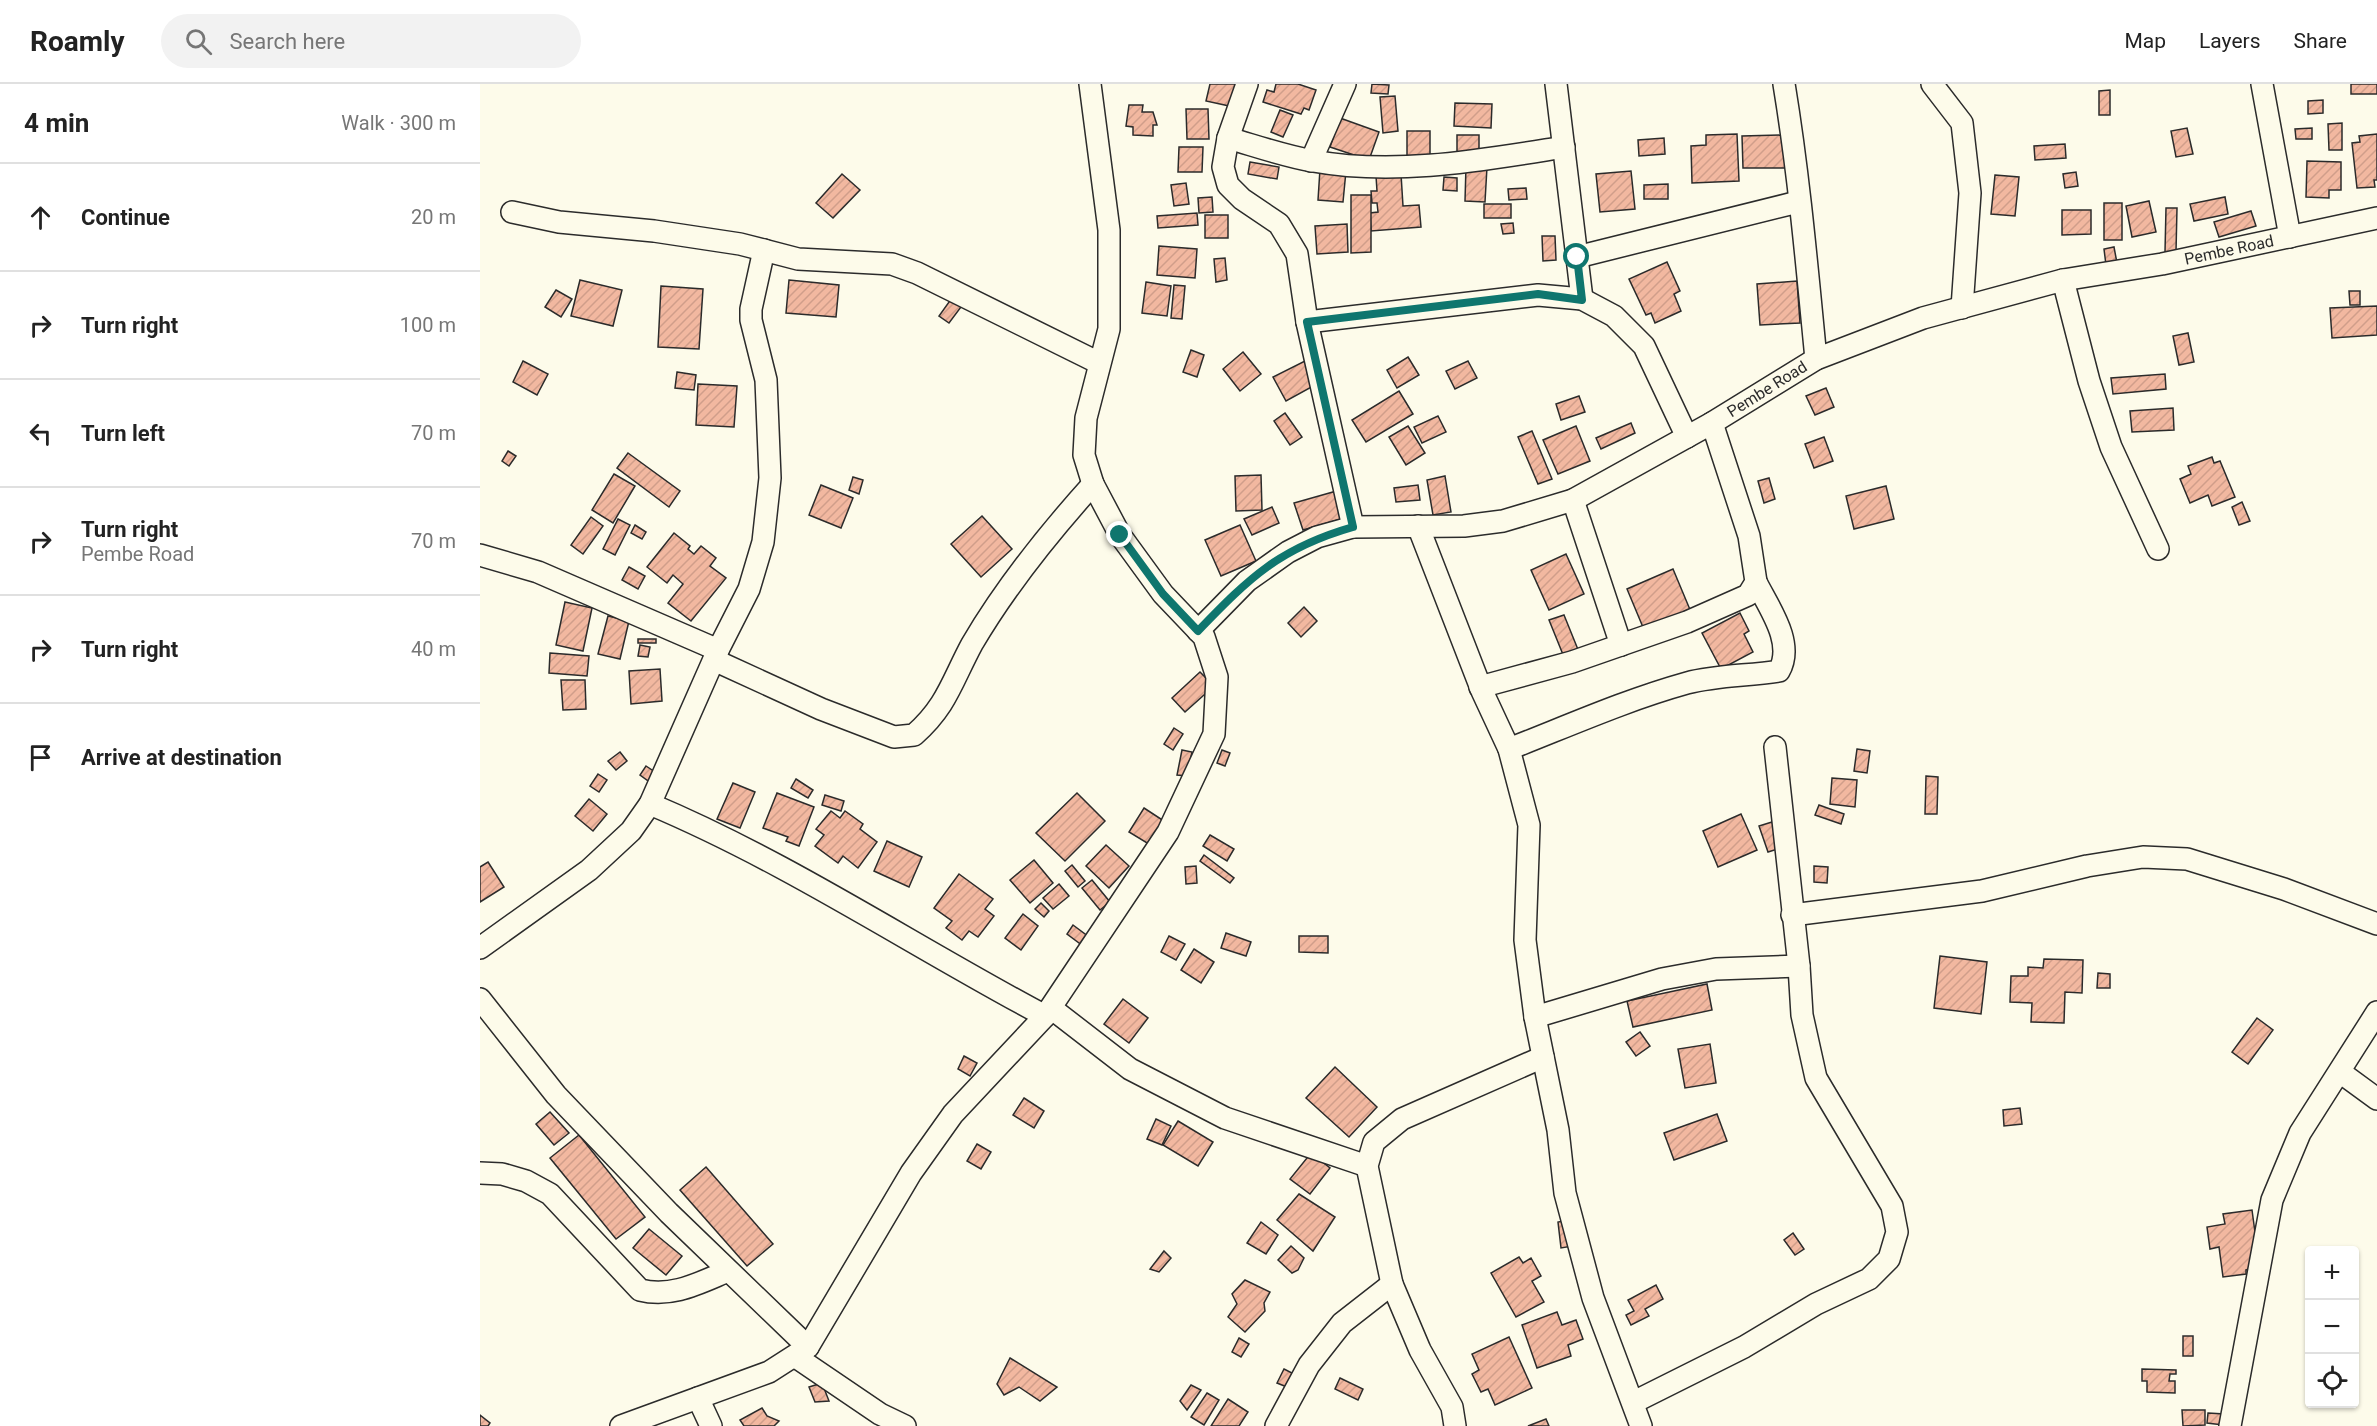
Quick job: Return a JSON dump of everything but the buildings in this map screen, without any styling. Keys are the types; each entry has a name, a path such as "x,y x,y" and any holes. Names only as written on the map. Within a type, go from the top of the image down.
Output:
{"street":[{"path":"621,1426 769,1372 802,1352 911,1173 953,1114 1048,1012 1168,832 1214,734 1217,677 1204,637 1163,594 1120,535 1093,484 1084,455 1086,418 1108,329 1109,230 1090,84"},
{"path":"1247,84 1228,138 1222,167 1228,185 1242,199 1279,224 1297,254 1307,322 1353,527"},
{"path":"1311,161 1345,84"},
{"path":"1556,84 1582,300"},
{"path":"1784,84 1797,161 1798,202 1816,359"},
{"path":"1932,84 1962,123 1970,193 1962,308"},
{"path":"2262,84 2290,237"},
{"path":"1228,138 1311,161 1343,165 1438,166 1564,147"},
{"path":"1577,257 1798,202"},
{"path":"512,212 559,222 654,231 764,250 798,259 892,264 909,270 1099,363"},
{"name":"Pembe Road","path":"1198,631 1247,581 1288,552 1317,537 1353,527 1464,526 1503,521 1573,500 1687,438 1816,359 1923,318 2063,280 2162,264 2377,218"},
{"path":"480,948 589,870 631,831 650,804 716,655 749,589 763,542 770,478 766,380 751,320 751,309 764,250"},
{"path":"2063,280 2089,381 2111,447 2158,549"},
{"path":"1307,322 1538,294 1582,300 1614,316 1644,346 1687,438"},
{"path":"1509,749 1616,707 1688,683 1730,675 1779,671 1784,663 1784,638 1756,582 1749,536 1712,423"},
{"path":"480,555 555,579 716,655 821,709 883,733 894,736 914,735 944,703 972,645 1018,574 1047,536 1093,484"},
{"path":"1573,500 1621,645"},
{"path":"1418,526 1480,687 1509,749 1529,825 1525,940 1535,1017 1558,1130 1565,1193 1593,1298 1634,1402 1641,1426"},
{"path":"1480,687 1572,662 1687,622 1748,596 1756,582"},
{"path":"1634,1402 1744,1347 1816,1304 1869,1279 1889,1259 1897,1233 1892,1206 1816,1078 1802,1015 1799,966 1775,747"},
{"path":"650,804 714,831 961,971 1048,1012 1130,1069 1225,1118 1367,1166"},
{"path":"1792,915 1982,891 2087,866 2143,857 2187,859 2284,889 2377,924"},
{"path":"1535,1017 1662,979 1716,969 1799,966"},
{"path":"480,999 556,1095 728,1271 802,1352 880,1414 905,1426"},
{"path":"2230,1426 2272,1200 2300,1133 2377,1012"},
{"path":"1455,1426 1452,1407 1420,1350 1392,1284 1367,1166 1374,1142 1402,1119 1543,1057"},
{"path":"2340,1072 2377,1099"},
{"path":"480,1173 502,1174 526,1181 550,1194 640,1290 657,1294 674,1292 728,1271"},
{"path":"1276,1426 1309,1365 1342,1323 1392,1284"},
{"path":"698,1398 711,1426"}],"route":[{"path":"1120,535 1163,594 1198,631 1247,581 1288,552 1317,537 1353,527 1307,322 1399,309 1538,294 1582,300 1577,257"}]}
